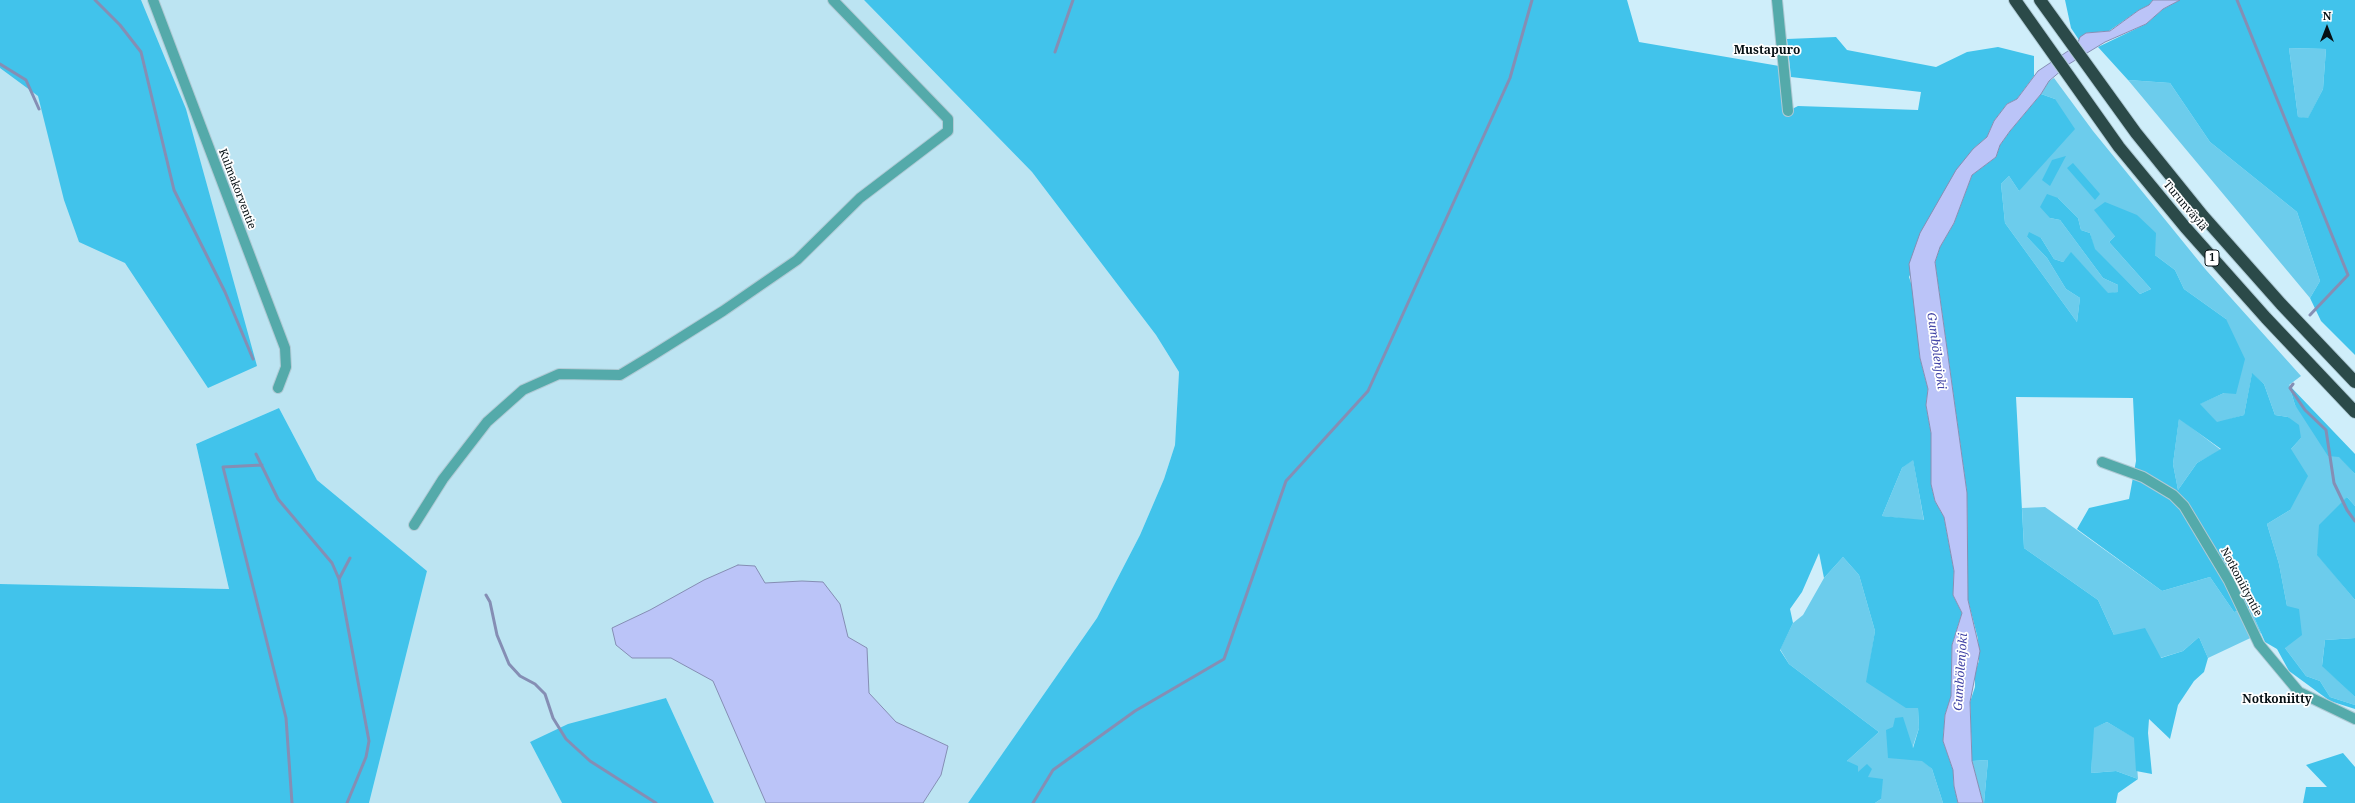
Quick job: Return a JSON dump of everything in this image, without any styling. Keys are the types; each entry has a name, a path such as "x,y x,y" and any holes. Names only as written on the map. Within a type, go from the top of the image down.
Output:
{"highway":[{"name":"Turunväylä","path":"2015,0 2119,147 2185,227 2266,318 2355,412"},
{"name":"Turunväylä","path":"2040,0 2136,133 2203,216 2281,304 2355,382"}],"street":[{"name":"Kulmakorventie","path":"153,0 285,348 286,367 278,388"},
{"path":"414,525 443,479 487,422 523,390 559,374 620,375 653,355 724,311 797,260 860,198 948,131 948,119 833,0"},
{"path":"1777,0 1788,112"},
{"name":"Notkoniityntie","path":"2102,462 2143,478 2173,495 2184,506 2228,581 2259,644 2299,692 2355,719"}],"shaded area":[{"path":"0,0 864,0 1032,172 1156,335 1179,372 1175,445 1164,479 1140,535 1097,618 968,803 714,803 666,698 530,742 562,803 369,803 427,571 317,480 279,408 196,444 229,589 0,584"},
{"path":"0,0 141,0 186,109 257,366 208,388 125,263 79,242 64,200 38,96 0,68"},
{"path":"864,0 1627,0 1639,42 1785,67 1788,111 1798,106 1918,110 1921,92 1791,77 1787,39 1836,37 1847,50 1936,67 1967,52 1998,47 2034,56 2034,76 2017,99 2007,104 1994,121 1987,137 1973,149 1909,277 1914,292 1920,358 1928,389 1926,405 1931,433 1931,484 1935,501 1944,517 1954,571 1953,595 1962,613 1952,645 1951,697 1945,715 1943,741 1953,770 1954,786 1958,803 1943,803 1932,769 1922,761 1888,758 1886,730 1893,727 1895,718 1903,717 1913,748 1919,728 1918,708 1906,708 1866,682 1875,631 1859,575 1843,557 1824,578 1819,553 1802,592 1790,609 1793,623 1780,650 1789,664 1879,732 1847,761 1858,766 1858,772 1867,764 1872,769 1868,777 1883,779 1881,799 1875,803 968,803 1097,618 1140,535 1164,479 1175,445 1179,372 1156,335 1032,172","holes":["1913,460 1924,520 1882,516 1902,468"]},
{"path":"2065,0 2153,0 2149,5 2139,10 2109,31 2086,33 2079,40 2071,28"},
{"path":"2180,0 2355,0 2355,355 2321,321 2310,298 2320,281 2297,212 2210,142 2170,83 2128,80 2098,47 2146,24 2163,9","holes":["2289,48 2326,49 2323,89 2308,118 2298,117"]},
{"path":"2289,48 2326,49 2323,89 2308,119 2298,117"},
{"path":"2054,78 2093,131 2206,270 2301,376 2289,385 2295,405 2355,474 2355,506 2347,497 2317,554 2355,600 2355,638 2325,640 2322,665 2355,697 2355,705 2330,697 2320,681 2306,676 2285,648 2287,606 2279,564 2267,524 2290,510 2291,449 2301,438 2288,417 2275,415 2264,384 2252,374 2244,415 2217,423 2199,404 2224,393 2226,319 2184,289 2175,270 2155,255 2155,233 2115,236 2109,242 2151,289 2140,294 2094,249 2090,233 2081,230 2078,218 2058,198 2050,218 2060,220 2103,278 2118,285 2118,292 2108,294 2071,253 2063,262 2054,259 2041,238 2027,237 2047,258 2066,289 2080,298 2077,322 2005,223 2001,184 2009,176 2019,191 2055,99 2041,94 2049,81"},
{"path":"2128,80 2170,83 2210,142 2297,212 2320,281 2310,298"},
{"path":"2041,94 2055,99 2075,129 2019,191 2009,176 2001,184 2005,223 2077,322 2080,298 2066,289 2047,258 2027,237 2029,232 2041,238 2054,259 2063,262 2071,252 2108,293 2118,292 2118,285 2103,278 2060,220 2050,218 2040,207 2047,194 2058,198 2078,218 2081,230 2090,233 2095,249 2140,294 2151,289 2109,242 2115,236 2094,210 2105,202 2137,215 2156,233 2155,255 2175,270 2184,289 2226,319 2245,359 2236,394 2224,393 2200,404 2217,422 2244,415 2252,373 2264,384 2275,415 2288,417 2299,425 2301,438 2291,449 2308,476 2290,510 2267,524 2279,564 2287,606 2299,609 2302,635 2285,648 2306,676 2320,681 2330,697 2355,705 2355,709 2330,701 2289,671 2277,649 2265,642 2250,608 2234,612 2210,577 2162,591 2077,529 2089,508 2129,499 2136,461 2133,398 2016,397 2024,548 2098,600 2114,635 2145,628 2161,658 2183,651 2199,637 2208,658 2204,672 2194,681 2178,705 2170,739 2149,719 2148,733 2152,774 2136,771 2134,738 2107,722 2094,728 2091,773 2116,771 2138,779 2118,793 2116,803 1984,803 1988,760 1972,761 1970,702 1975,687 1975,672 1979,661 1978,639 1968,600 1967,493 1935,262 1940,247 1954,223 1972,175 1996,157 2000,145","holes":["2179,419 2221,449 2197,463 2178,490 2173,464"]},
{"path":"2066,156 2050,186 2042,180 2052,160"},
{"path":"2073,163 2100,194 2095,200 2067,168"},
{"path":"2289,385 2355,454 2355,474 2339,457 2328,456 2295,405"},
{"path":"279,408 317,480 427,571 369,803 0,803 0,584 229,589 196,444"},
{"path":"2179,418 2221,450 2197,463 2178,490 2173,464"},
{"path":"1913,459 1924,521 1882,516 1902,468"},
{"path":"2347,497 2355,506 2355,600 2317,555 2319,525"},
{"path":"2045,507 2162,591 2210,577 2234,612 2250,608 2261,633 2208,658 2199,637 2183,651 2160,658 2114,635 2098,600 2024,548 2022,508"},
{"path":"1843,557 1859,575 1875,631 1867,682 1918,708 1919,728 1912,749 1888,757 1922,760 1932,769 1943,803 1875,803 1881,799 1868,777 1858,772 1847,761 1879,732 1789,664 1780,649 1793,623 1803,615 1824,578"},
{"path":"2355,638 2355,697 2322,666 2325,640"},
{"path":"666,698 714,803 562,803 530,742 568,724"},
{"path":"2107,722 2135,738 2138,779 2116,771 2091,773 2093,728"},
{"path":"2343,753 2355,767 2355,803 2303,803 2306,787 2327,787 2306,765"},
{"path":"1988,760 1984,803 1983,803 1972,761"}],"water":[{"name":"Gumbölenjoki","path":"2153,0 2180,0 2163,9 2146,24 2105,42 2069,64 2049,81 2041,94 2000,145 1996,157 1972,175 1954,223 1940,247 1935,262 1967,493 1968,600 1980,651 1970,702 1972,761 1983,803 1958,803 1954,786 1953,770 1943,741 1945,715 1951,696 1952,645 1962,613 1953,595 1954,571 1944,517 1935,501 1931,484 1931,433 1926,405 1928,389 1920,358 1909,264 1920,233 1956,170 1973,149 1987,137 1994,121 2007,104 2017,99 2038,71 2077,45 2080,37 2086,33 2110,31 2139,10 2149,5"},
{"path":"738,565 755,566 765,583 802,581 823,582 840,604 848,637 867,648 869,693 896,722 948,746 941,775 923,803 766,803 713,681 671,658 632,658 616,645 612,628 650,610 704,580"}],"waterway":[{"path":"95,0 120,25 141,52 174,190 225,292 253,359"},
{"path":"1055,52 1073,0"},
{"path":"1033,803 1053,770 1135,711 1224,659 1286,481 1368,391 1510,78 1532,0"},
{"path":"2237,0 2348,275 2310,315"},
{"path":"0,64 26,80 39,109"},
{"path":"2293,384 2290,388 2305,410 2326,430 2334,483 2347,510 2355,521"},
{"path":"256,454 278,499 332,563 339,579 369,741 366,757 347,803"},
{"path":"262,465 223,467 286,718 292,803"},
{"path":"339,579 350,558"},
{"path":"486,595 490,602 497,635 509,664 520,676 535,684 545,694 553,718 566,739 590,761 656,803"}],"district":[{"name":"Mustapuro","path":"1767,51"},
{"name":"Notkoniitty","path":"2277,700"}]}
